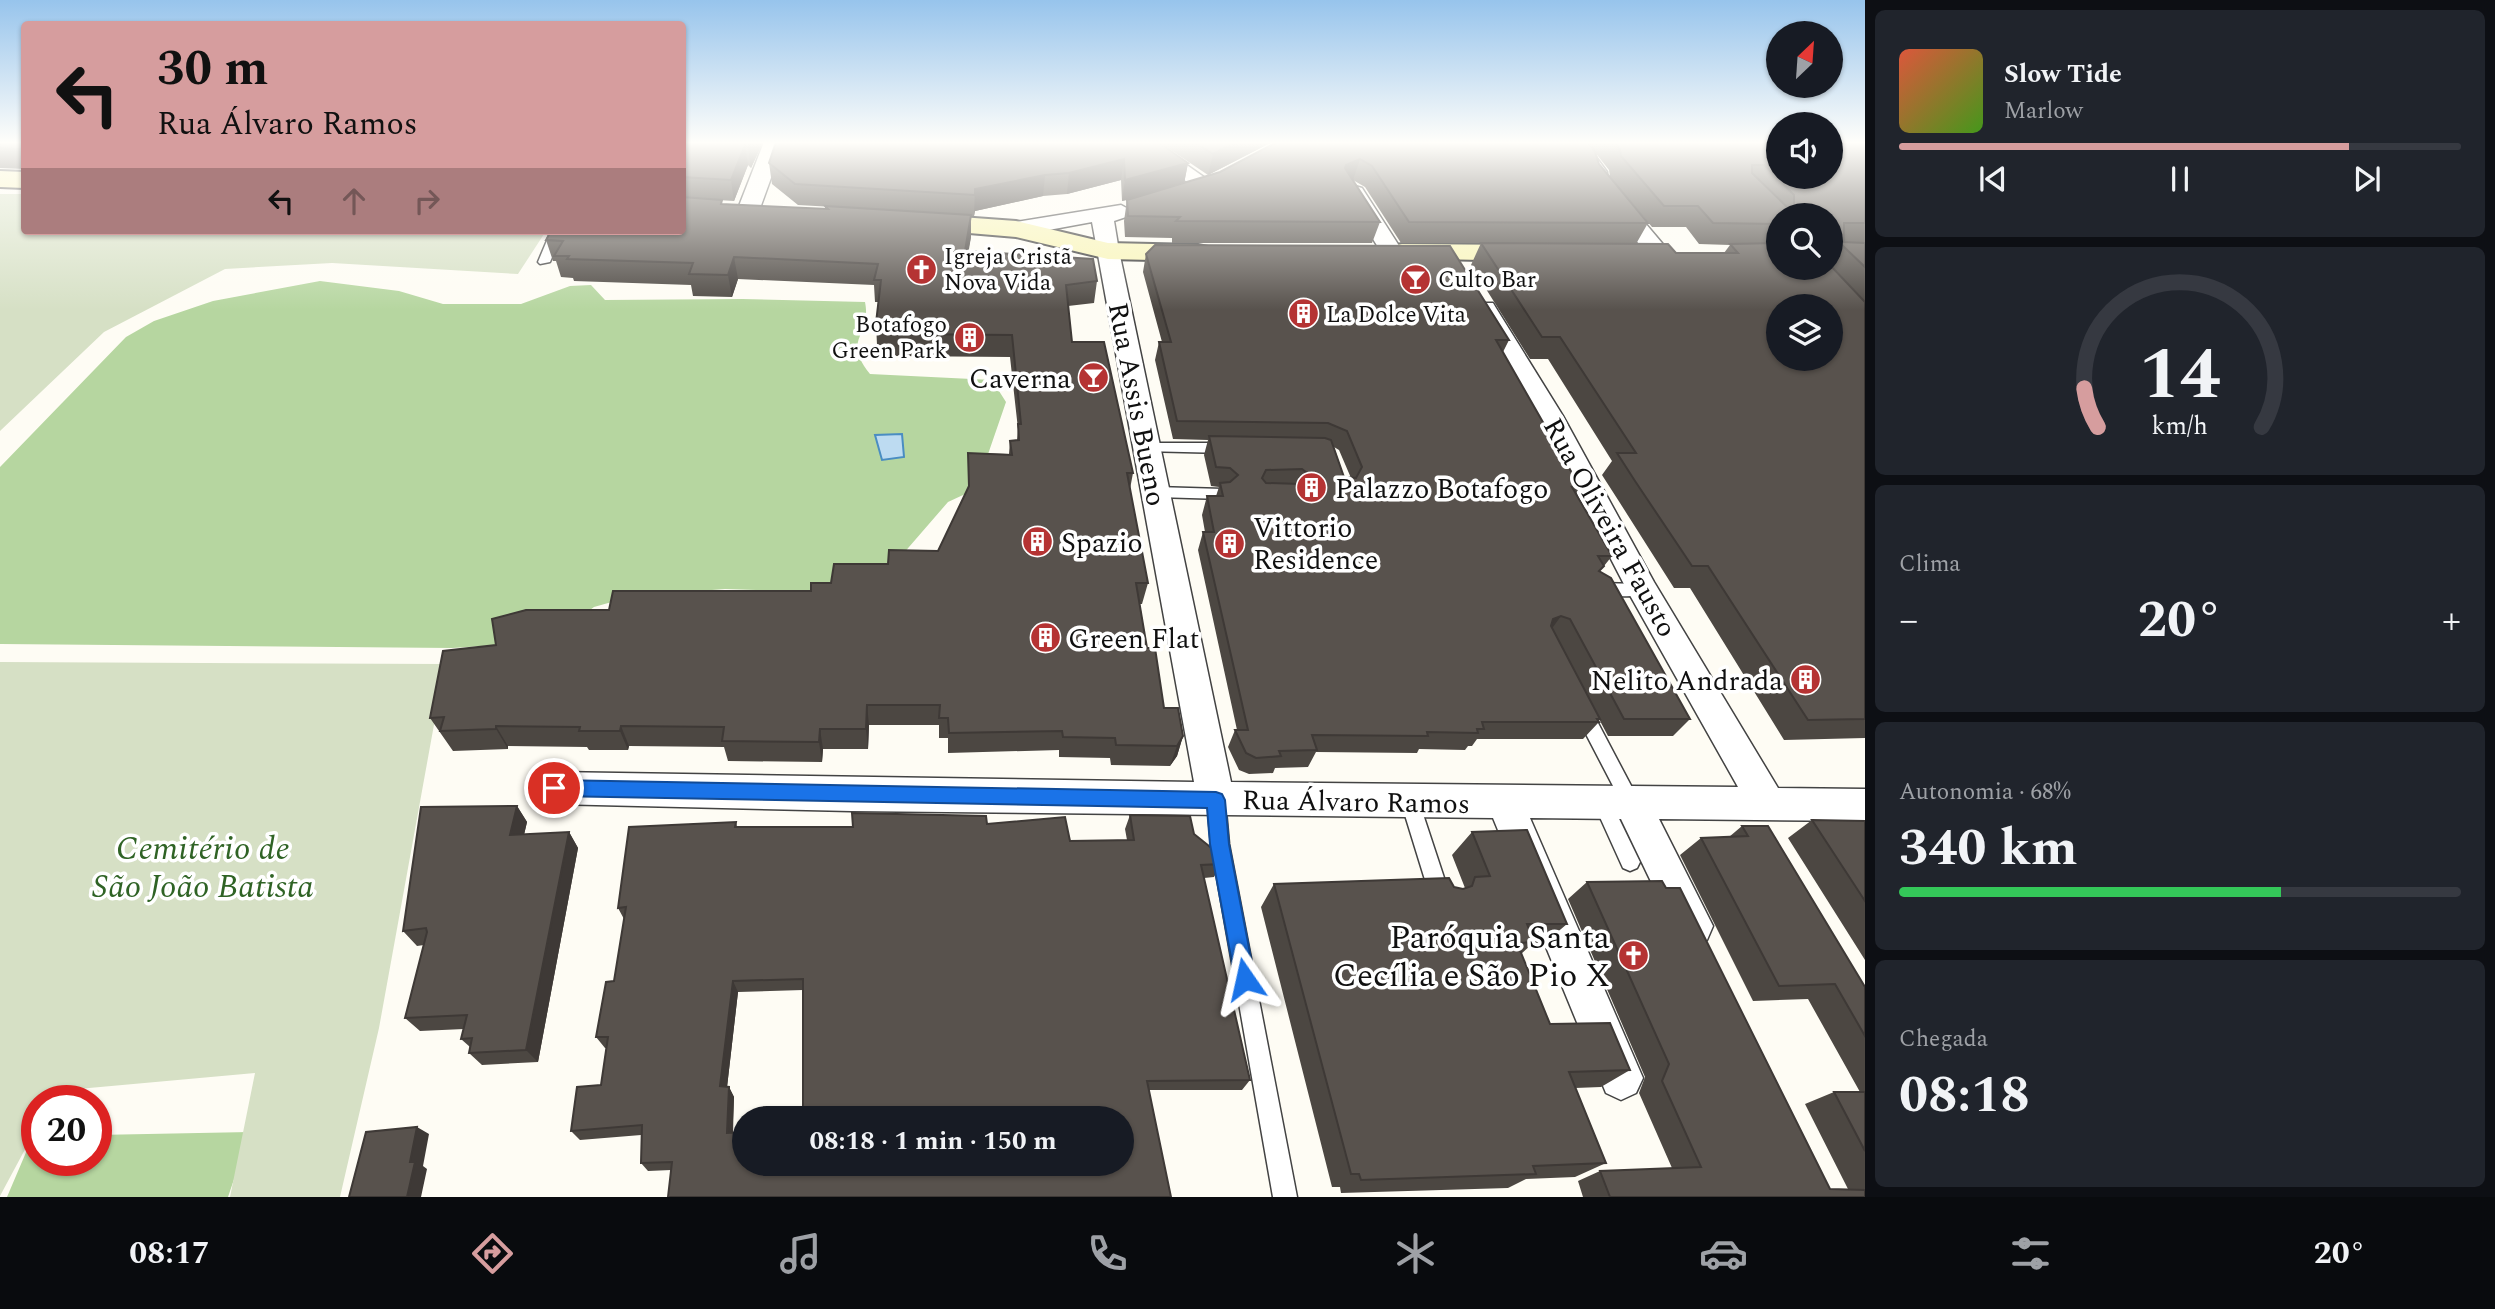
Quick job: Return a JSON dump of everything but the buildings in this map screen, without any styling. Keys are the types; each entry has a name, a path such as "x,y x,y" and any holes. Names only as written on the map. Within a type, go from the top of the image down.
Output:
{"main road":[{"path":"735,211 775,213"},
{"path":"895,221 1016,229 1108,251 1230,253"},
{"path":"1379,252 1547,253"},
{"path":"1631,253 1672,254"}],"street":[{"path":"735,211 742,198"},
{"path":"1356,198 1379,252"},
{"path":"1616,198 1672,254"},
{"path":"1016,229 1106,215 1144,204"},
{"name":"Rua Assis Bueno","path":"1106,215 1103,221 1108,251 1216,800"},
{"name":"Rua Oliveira Fausto","path":"1449,252 1550,416 1760,816"},
{"name":"Rua Álvaro Ramos","path":"554,788 1617,804 1760,816 1865,805"},
{"path":"1505,803 1621,1078"},
{"path":"1617,804 1709,959"}],"lane":[{"path":"544,262 555,235"},
{"path":"1147,448 1241,448"},
{"path":"1156,492 1223,494"},
{"path":"1596,589 1643,590"},
{"path":"1573,692 1617,804 1630,862"},
{"path":"1216,800 1220,844 1285,1197"},
{"path":"1410,802 1441,900"}],"green space":[{"path":"0,198 21,198 21,235 543,235 518,274 332,263 225,269 104,332 0,431"},
{"path":"320,281 399,291 443,304 521,304 570,286 591,285 605,300 865,302 865,323 859,338 858,352 870,374 992,380 1006,402 976,489 948,502 896,562 858,593 725,589 633,596 594,607 571,624 530,643 452,648 0,644 0,467 126,337 154,321 213,301"},
{"name":"Cemitério de São João Batista","path":"0,662 445,664 379,1028 340,1197 230,1197 255,1073 112,1086 21,1085 21,1157 0,1196"},
{"path":"250,1132 228,1197 7,1197 21,1164 21,1176 112,1176 112,1135"}],"water":[{"path":"902,434 904,457 882,460 875,435"}],"place":[{"name":"Igreja Cristã Nova Vida","path":"921,269"},
{"name":"Culto Bar","path":"1415,279"},
{"name":"La Dolce Vita","path":"1303,314"},
{"name":"Botafogo Green Park","path":"970,337"},
{"name":"Caverna","path":"1094,378"},
{"name":"Palazzo Botafogo","path":"1312,488"},
{"name":"Spazio","path":"1038,542"},
{"name":"Vittorio Residence","path":"1230,543"},
{"name":"Green Flat","path":"1045,638"},
{"name":"Nelito Andrada","path":"1806,680"},
{"name":"Paróquia Santa Cecília e São Pio X","path":"1633,955"}],"route":[{"path":"554,788 1216,800 1220,844 1245,979"}]}
